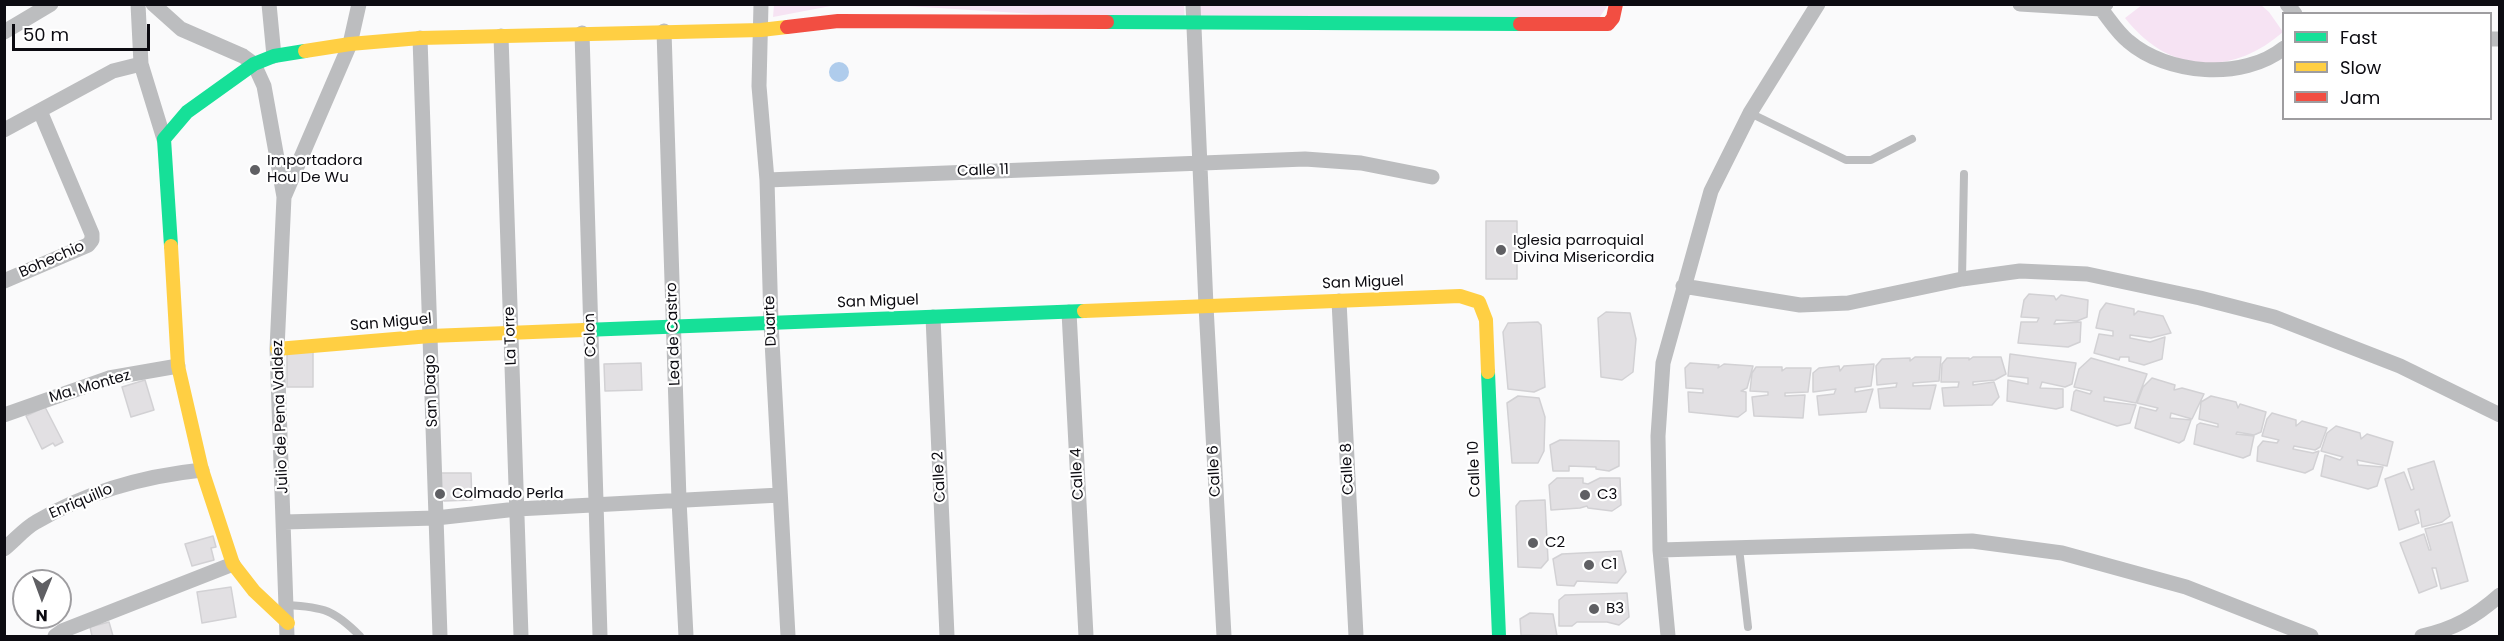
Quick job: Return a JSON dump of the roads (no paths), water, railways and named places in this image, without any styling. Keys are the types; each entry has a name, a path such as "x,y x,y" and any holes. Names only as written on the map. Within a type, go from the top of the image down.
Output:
{"street":[{"path":"4,32 51,4"},
{"path":"138,4 141,64 164,139 178,366 202,470 233,564 288,630"},
{"path":"153,4 181,29 243,56 254,64"},
{"path":"269,4 274,56"},
{"name":"Julio de Pena Valdez","path":"284,197 350,44 359,4"},
{"name":"Duarte","path":"761,4 759,86 767,180 771,323 788,636"},
{"name":"Calle 6","path":"1192,4 1224,636"},
{"path":"164,139 187,112 254,64 274,56 350,44 420,38 761,30 838,21 1608,24 1613,18 1616,4"},
{"path":"1668,636 1660,550 1658,436 1663,363 1711,191 1750,113 1818,4"},
{"path":"2020,4 2104,7 2129,42 2179,67 2225,69 2251,66 2273,57 2282,49"},
{"name":"Lea de Castro","path":"664,31 679,500 686,636"},
{"name":"Colon","path":"582,33 600,636"},
{"name":"La Torre","path":"501,36 521,636"},
{"name":"San Dago","path":"420,38 440,636"},
{"path":"4,130 113,70 141,64"},
{"name":"Julio de Pena Valdez","path":"254,64 264,86 284,197 277,349 288,630"},
{"name":"Bohechio","path":"4,281 93,240 40,111"},
{"name":"Calle 11","path":"767,180 1305,159 1361,163 1432,177"},
{"path":"1683,286 1800,305 1848,303 1962,279 2020,271 2087,274 2200,298 2274,317 2400,366 2499,415"},
{"name":"San Miguel","path":"277,349 430,336 1460,296 1479,302"},
{"name":"Calle 8","path":"1339,301 1356,636"},
{"name":"Calle 10","path":"1479,302 1486,320 1498,636"},
{"name":"Calle 4","path":"1069,312 1086,636"},
{"name":"Calle 2","path":"933,317 947,636"},
{"name":"Ma. Montez","path":"4,415 109,378 178,366"},
{"name":"Enriquillo","path":"4,549 34,523 103,491 166,474 202,470"},
{"path":"284,522 436,518 517,509 780,495"},
{"path":"1660,550 1972,541 2062,553 2186,587 2311,636"},
{"path":"55,636 62,631 233,564"},
{"path":"2422,636 2444,632 2479,614 2499,595"}],"lane":[{"path":"1750,113 1846,160 1871,160 1912,139"},
{"path":"1962,279 1964,174"},
{"path":"1739,548 1748,627"},
{"path":"287,605 318,606 326,609 360,636"}],"water":[{"path":"839,62 846,65 849,72 846,79 839,82 832,79 829,72 832,65"}],"place":[{"name":"Importadora Hou De Wu","path":"255,170"},
{"name":"Iglesia parroquial Divina Misericordia","path":"1501,250"},
{"name":"Colmado Perla","path":"440,494"},
{"name":"C3","path":"1585,495"},
{"name":"C2","path":"1533,543"},
{"name":"C1","path":"1589,565"},
{"name":"B3","path":"1594,609"}]}
